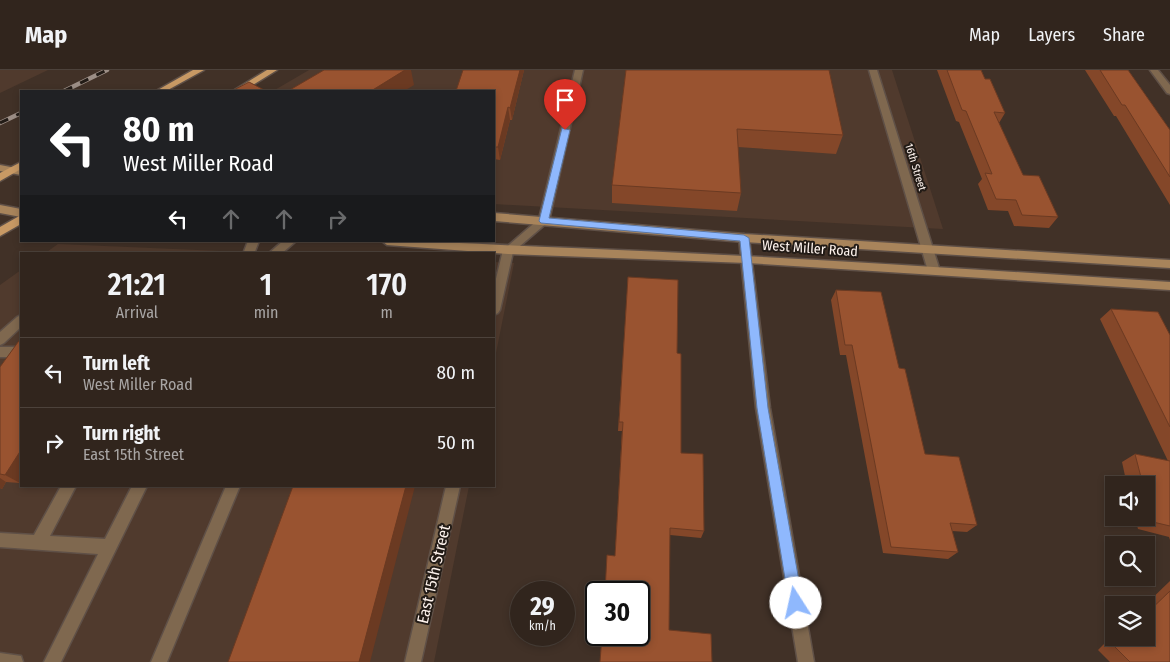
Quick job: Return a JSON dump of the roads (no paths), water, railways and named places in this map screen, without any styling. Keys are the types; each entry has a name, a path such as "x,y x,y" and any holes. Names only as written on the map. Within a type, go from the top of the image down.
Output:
{"main road":[{"path":"162,90 200,70"},
{"path":"239,90 273,70"},
{"path":"0,168 18,169"},
{"path":"0,178 18,169"},
{"path":"0,209 20,213"},
{"name":"West Miller Road","path":"495,217 744,238 1170,264"},
{"path":"0,232 20,220"},
{"name":"West Miller Road","path":"400,242 508,250 747,260 1170,286"}],"street":[{"path":"495,306 508,250 544,221 579,70"},
{"name":"16th Street","path":"873,70 934,271"},
{"path":"1154,70 1170,91"},
{"path":"744,238 762,408 806,662"},
{"path":"276,252 290,242"},
{"path":"0,340 20,321"},
{"path":"0,352 20,352"},
{"path":"38,543 68,487"},
{"path":"52,662 139,487"},
{"path":"159,662 233,487"},
{"name":"East 15th Street","path":"413,662 453,487"},
{"path":"0,540 109,547"},
{"path":"0,661 15,662"}],"railway":[{"path":"66,90 107,70"},
{"path":"0,123 20,113"}]}
